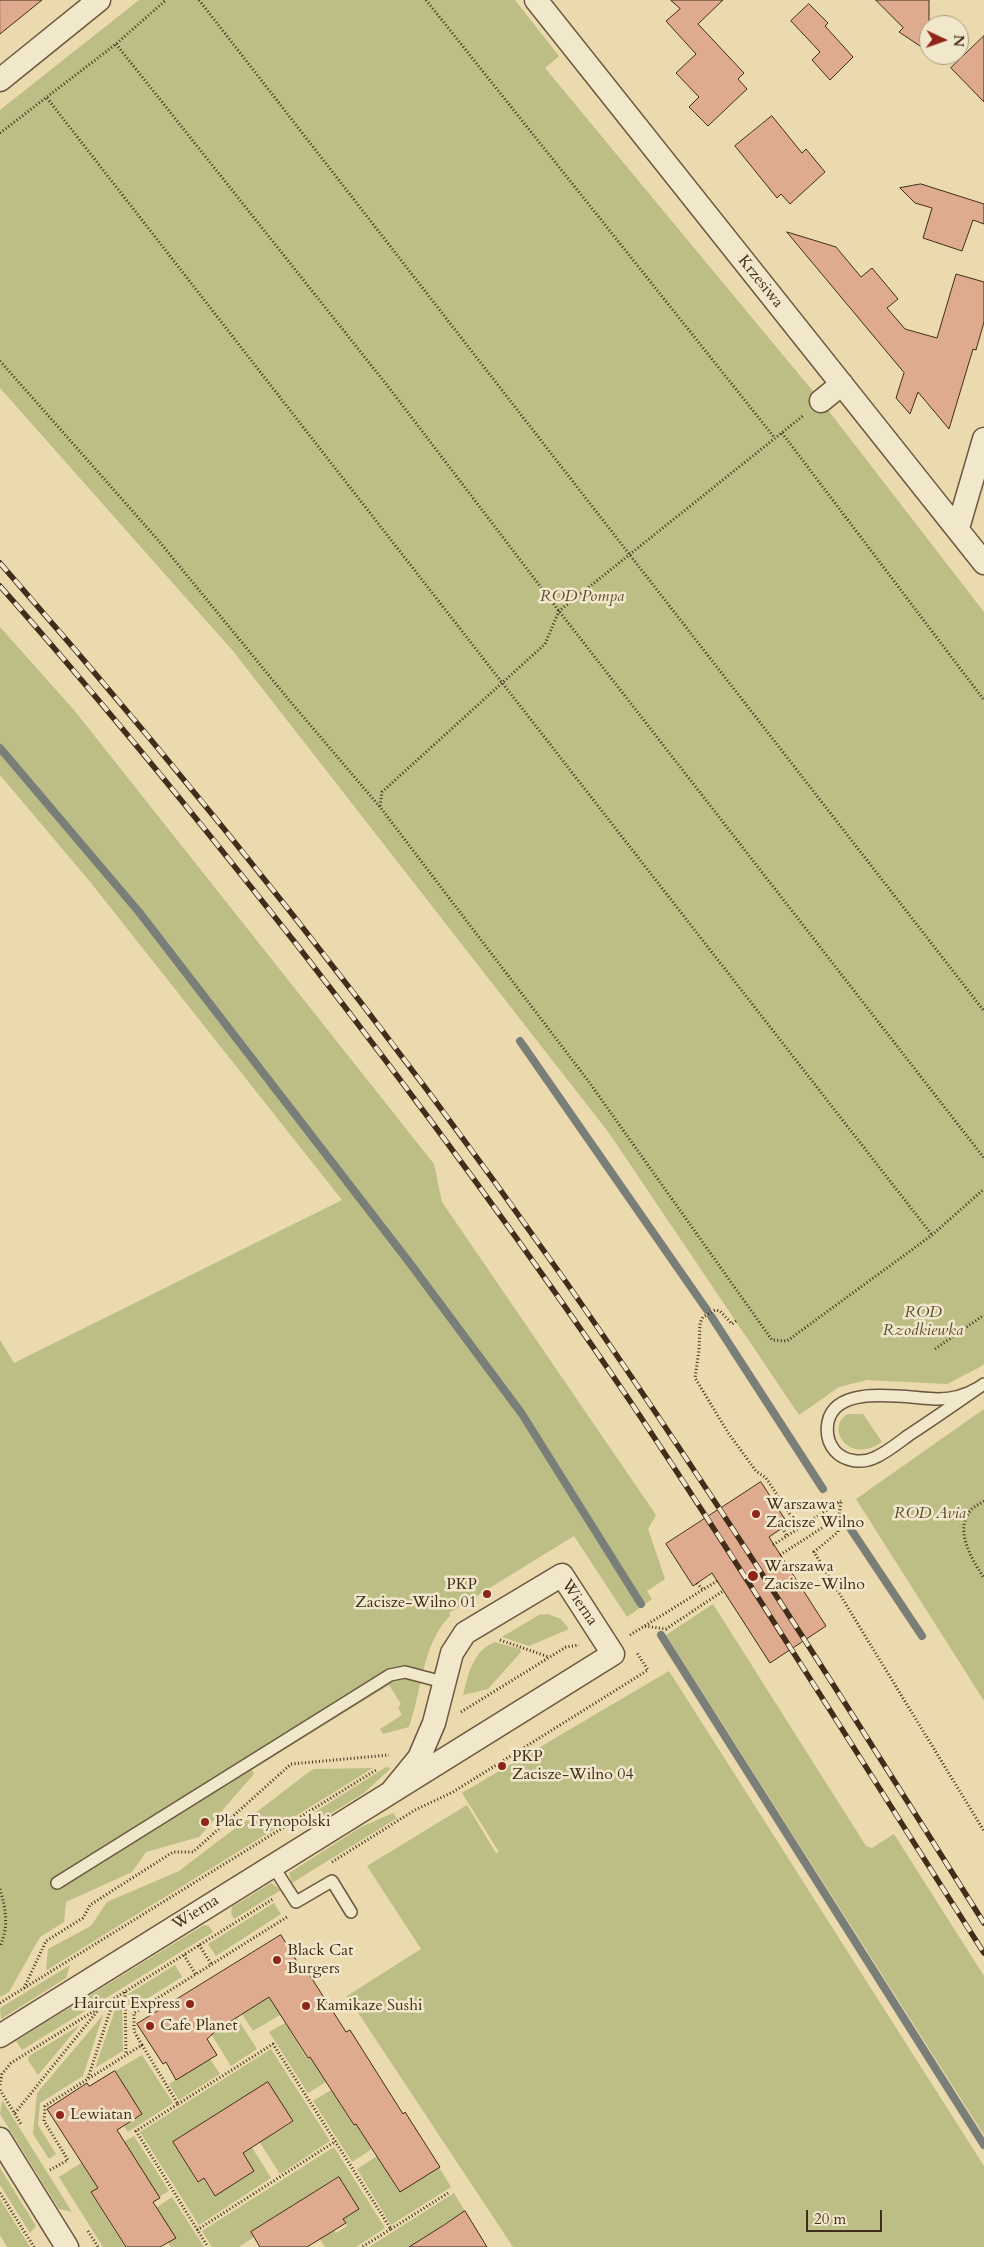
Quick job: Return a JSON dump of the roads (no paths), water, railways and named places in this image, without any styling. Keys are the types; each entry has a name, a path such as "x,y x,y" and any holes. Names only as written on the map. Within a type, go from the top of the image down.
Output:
{"street":[{"path":"0,80 99,0"},
{"name":"Krzesiwa","path":"536,0 984,563"},
{"path":"821,401 842,384"},
{"path":"958,528 984,439"},
{"name":"Wierna","path":"0,2036 613,1654 562,1575 465,1634 452,1652 434,1723 419,1758 392,1791"},
{"path":"0,2139 67,2247"}],"lane":[{"path":"981,1386 874,1458 858,1461 848,1459 834,1449 828,1438 830,1416 838,1407 851,1399 869,1396 946,1398 966,1395 981,1386"},
{"path":"57,1883 390,1675 405,1672 443,1682"},
{"path":"273,1866 296,1902 332,1881 351,1912"}],"waterway":[{"path":"0,748 139,912 409,1262 522,1414 641,1604"},
{"path":"520,1041 707,1310"},
{"path":"711,1316 823,1489"},
{"path":"844,1519 922,1636"},
{"path":"661,1635 984,2145"}],"railway":[{"path":"0,563 219,822 359,999 493,1180 559,1272 723,1513 984,1923"},
{"path":"0,586 114,718 261,899 383,1058 510,1229 592,1345 677,1472 984,1953"}],"place":[{"name":"Warszawa Zacisze Wilno","path":"756,1514"},
{"name":"Warszawa Zacisze-Wilno","path":"753,1576"},
{"name":"PKP Zacisze-Wilno 01","path":"487,1594"},
{"name":"PKP Zacisze-Wilno 04","path":"502,1766"},
{"name":"Plac Trynopolski","path":"205,1822"},
{"name":"Black Cat Burgers","path":"277,1960"},
{"name":"Haircut Express","path":"190,2004"},
{"name":"Kamikaze Sushi","path":"306,2006"},
{"name":"Cafe Planet","path":"150,2026"},
{"name":"Lewiatan","path":"60,2115"}],"park label":[{"name":"ROD Pompa","path":"582,597"},
{"name":"ROD Rzodkiewka","path":"923,1322"},
{"name":"ROD Avia","path":"930,1514"}]}
